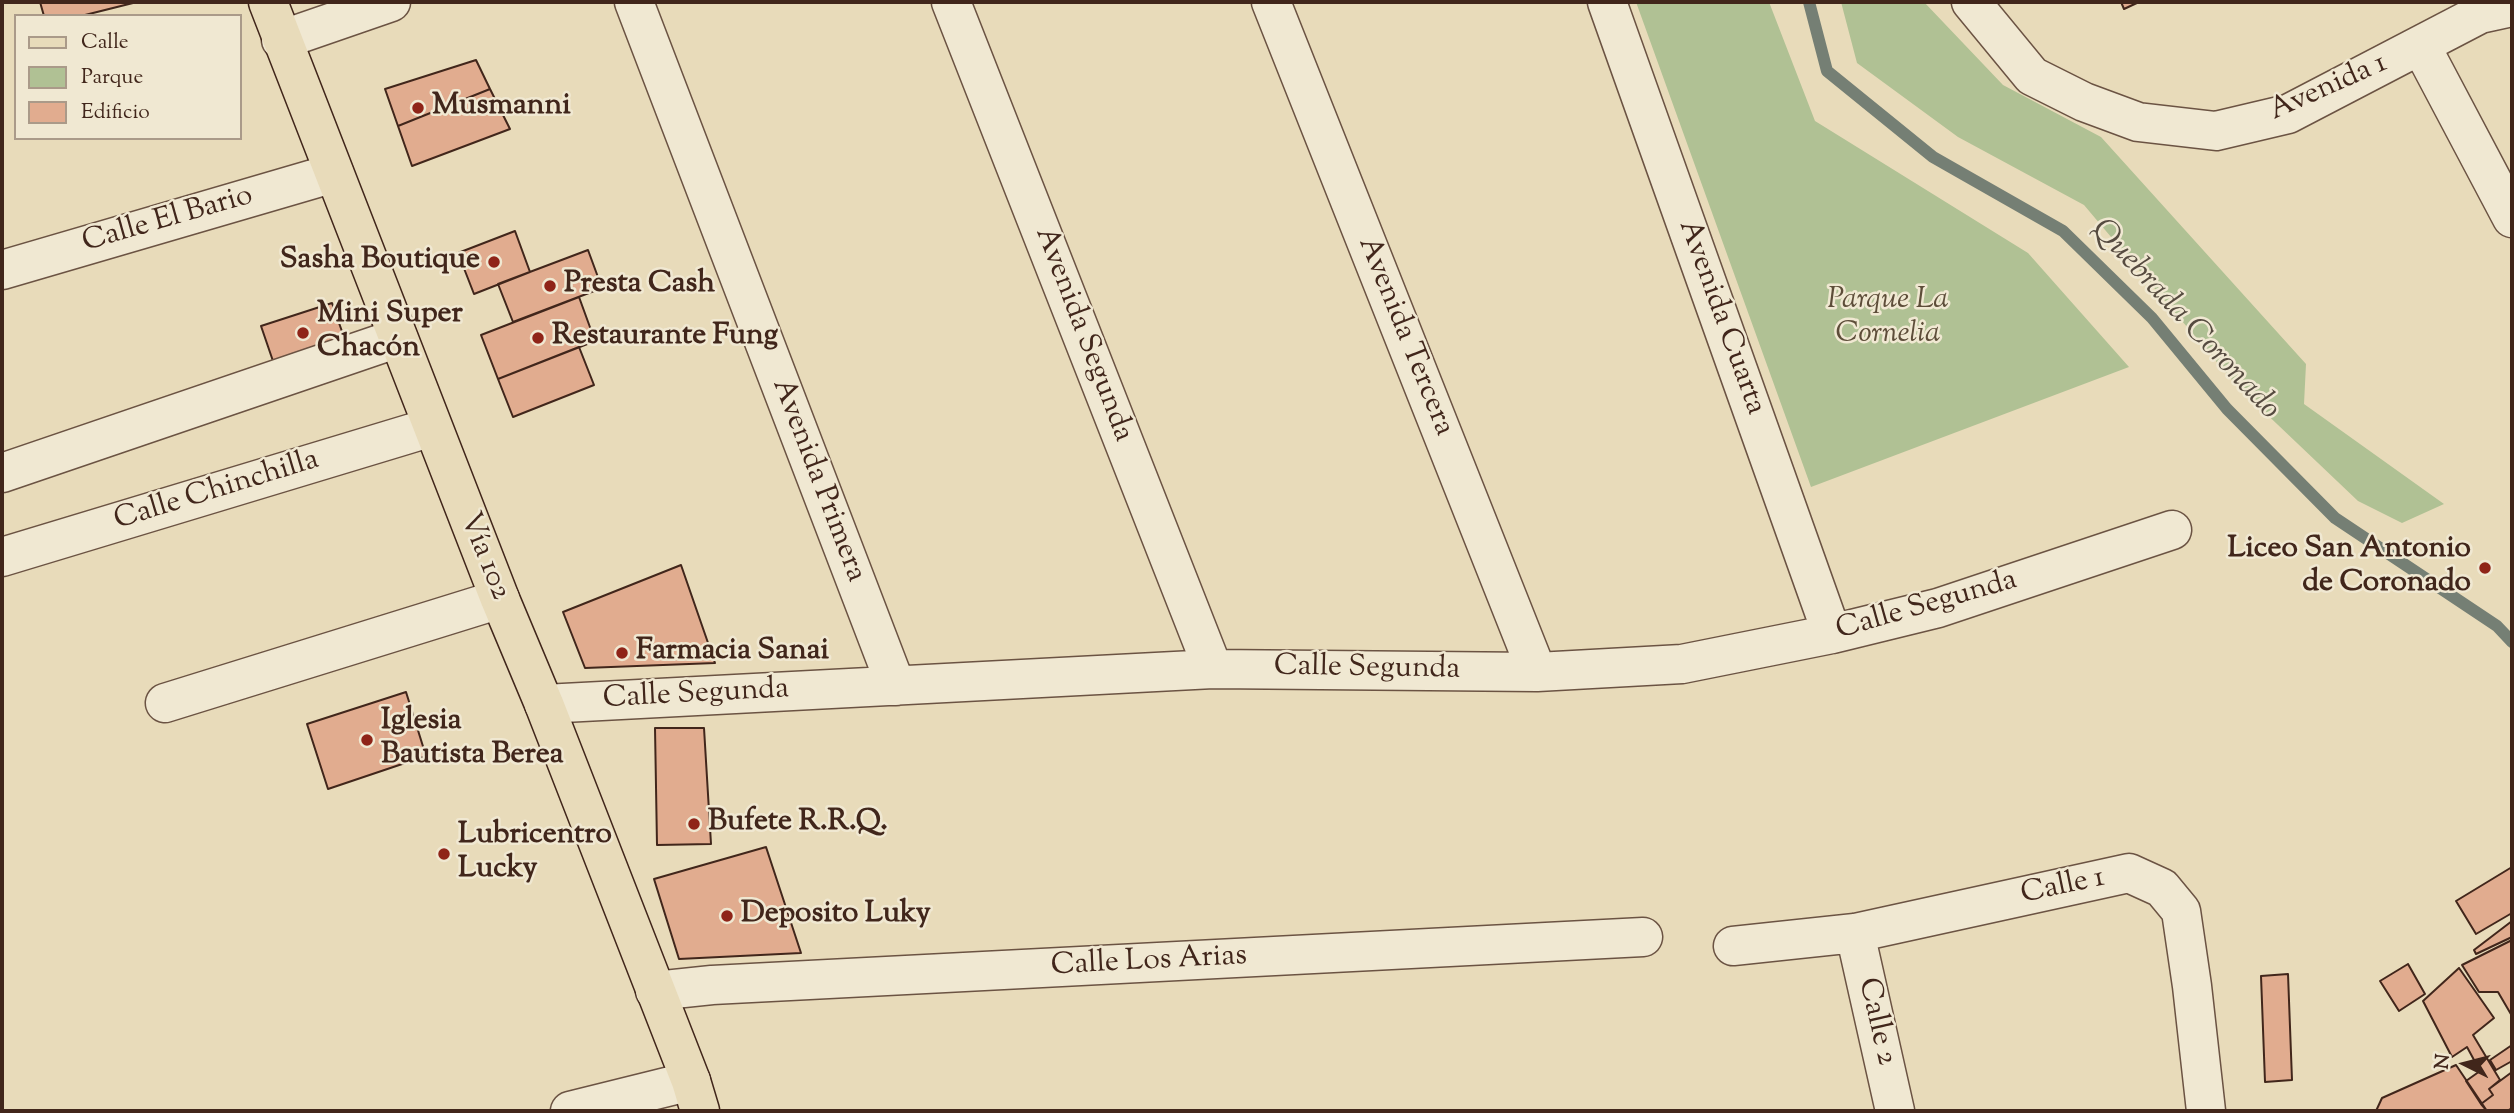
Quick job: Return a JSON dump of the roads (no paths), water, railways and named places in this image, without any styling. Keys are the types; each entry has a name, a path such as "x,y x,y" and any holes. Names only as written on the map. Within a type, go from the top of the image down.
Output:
{"main road":[{"name":"Vía 102","path":"268,2 432,427 544,704 696,1096"}],"street":[{"path":"281,40 391,2"},
{"name":"Avenida Primera","path":"634,2 896,686"},
{"name":"Avenida Segunda","path":"951,2 1213,669"},
{"name":"Avenida Tercera","path":"1271,2 1537,673"},
{"name":"Avenida Cuarta","path":"1607,2 1832,634"},
{"name":"Avenida 1","path":"1971,2 2032,76 2084,102 2138,122 2216,131 2288,114 2480,14 2512,7"},
{"path":"2421,46 2512,218"},
{"name":"Calle El Bario","path":"2,270 334,173"},
{"path":"2,472 398,338"},
{"name":"Calle Chinchilla","path":"2,557 432,427"},
{"name":"Calle Segunda","path":"544,704 1213,669 1537,673 1682,664 1832,634 1938,608 2172,530"},
{"path":"165,703 500,599"},
{"name":"Calle 1","path":"1733,946 1855,933 2129,873 2162,888 2181,911 2206,1111"},
{"name":"Calle 2","path":"1855,933 1895,1111"},
{"name":"Calle Los Arias","path":"655,991 712,985 1643,937"},
{"path":"570,1111 696,1096"}],"waterway":[{"name":"Quebrada Coronado","path":"1809,2 1827,71 1933,157 2063,231 2152,318 2227,409 2335,518 2497,626 2512,642"}],"place":[{"name":"Musmanni","path":"418,108"},
{"name":"Sasha Boutique","path":"494,262"},
{"name":"Presta Cash","path":"550,286"},
{"name":"Mini Super Chacón","path":"303,333"},
{"name":"Restaurante Fung","path":"538,338"},
{"name":"Liceo San Antonio de Coronado","path":"2485,568"},
{"name":"Farmacia Sanai","path":"622,653"},
{"name":"Iglesia Bautista Berea","path":"367,740"},
{"name":"Bufete R.R.Q.","path":"694,824"},
{"name":"Lubricentro Lucky","path":"444,854"},
{"name":"Deposito Luky","path":"727,916"}],"park label":[{"name":"Parque La Cornelia","path":"1888,319"}]}
